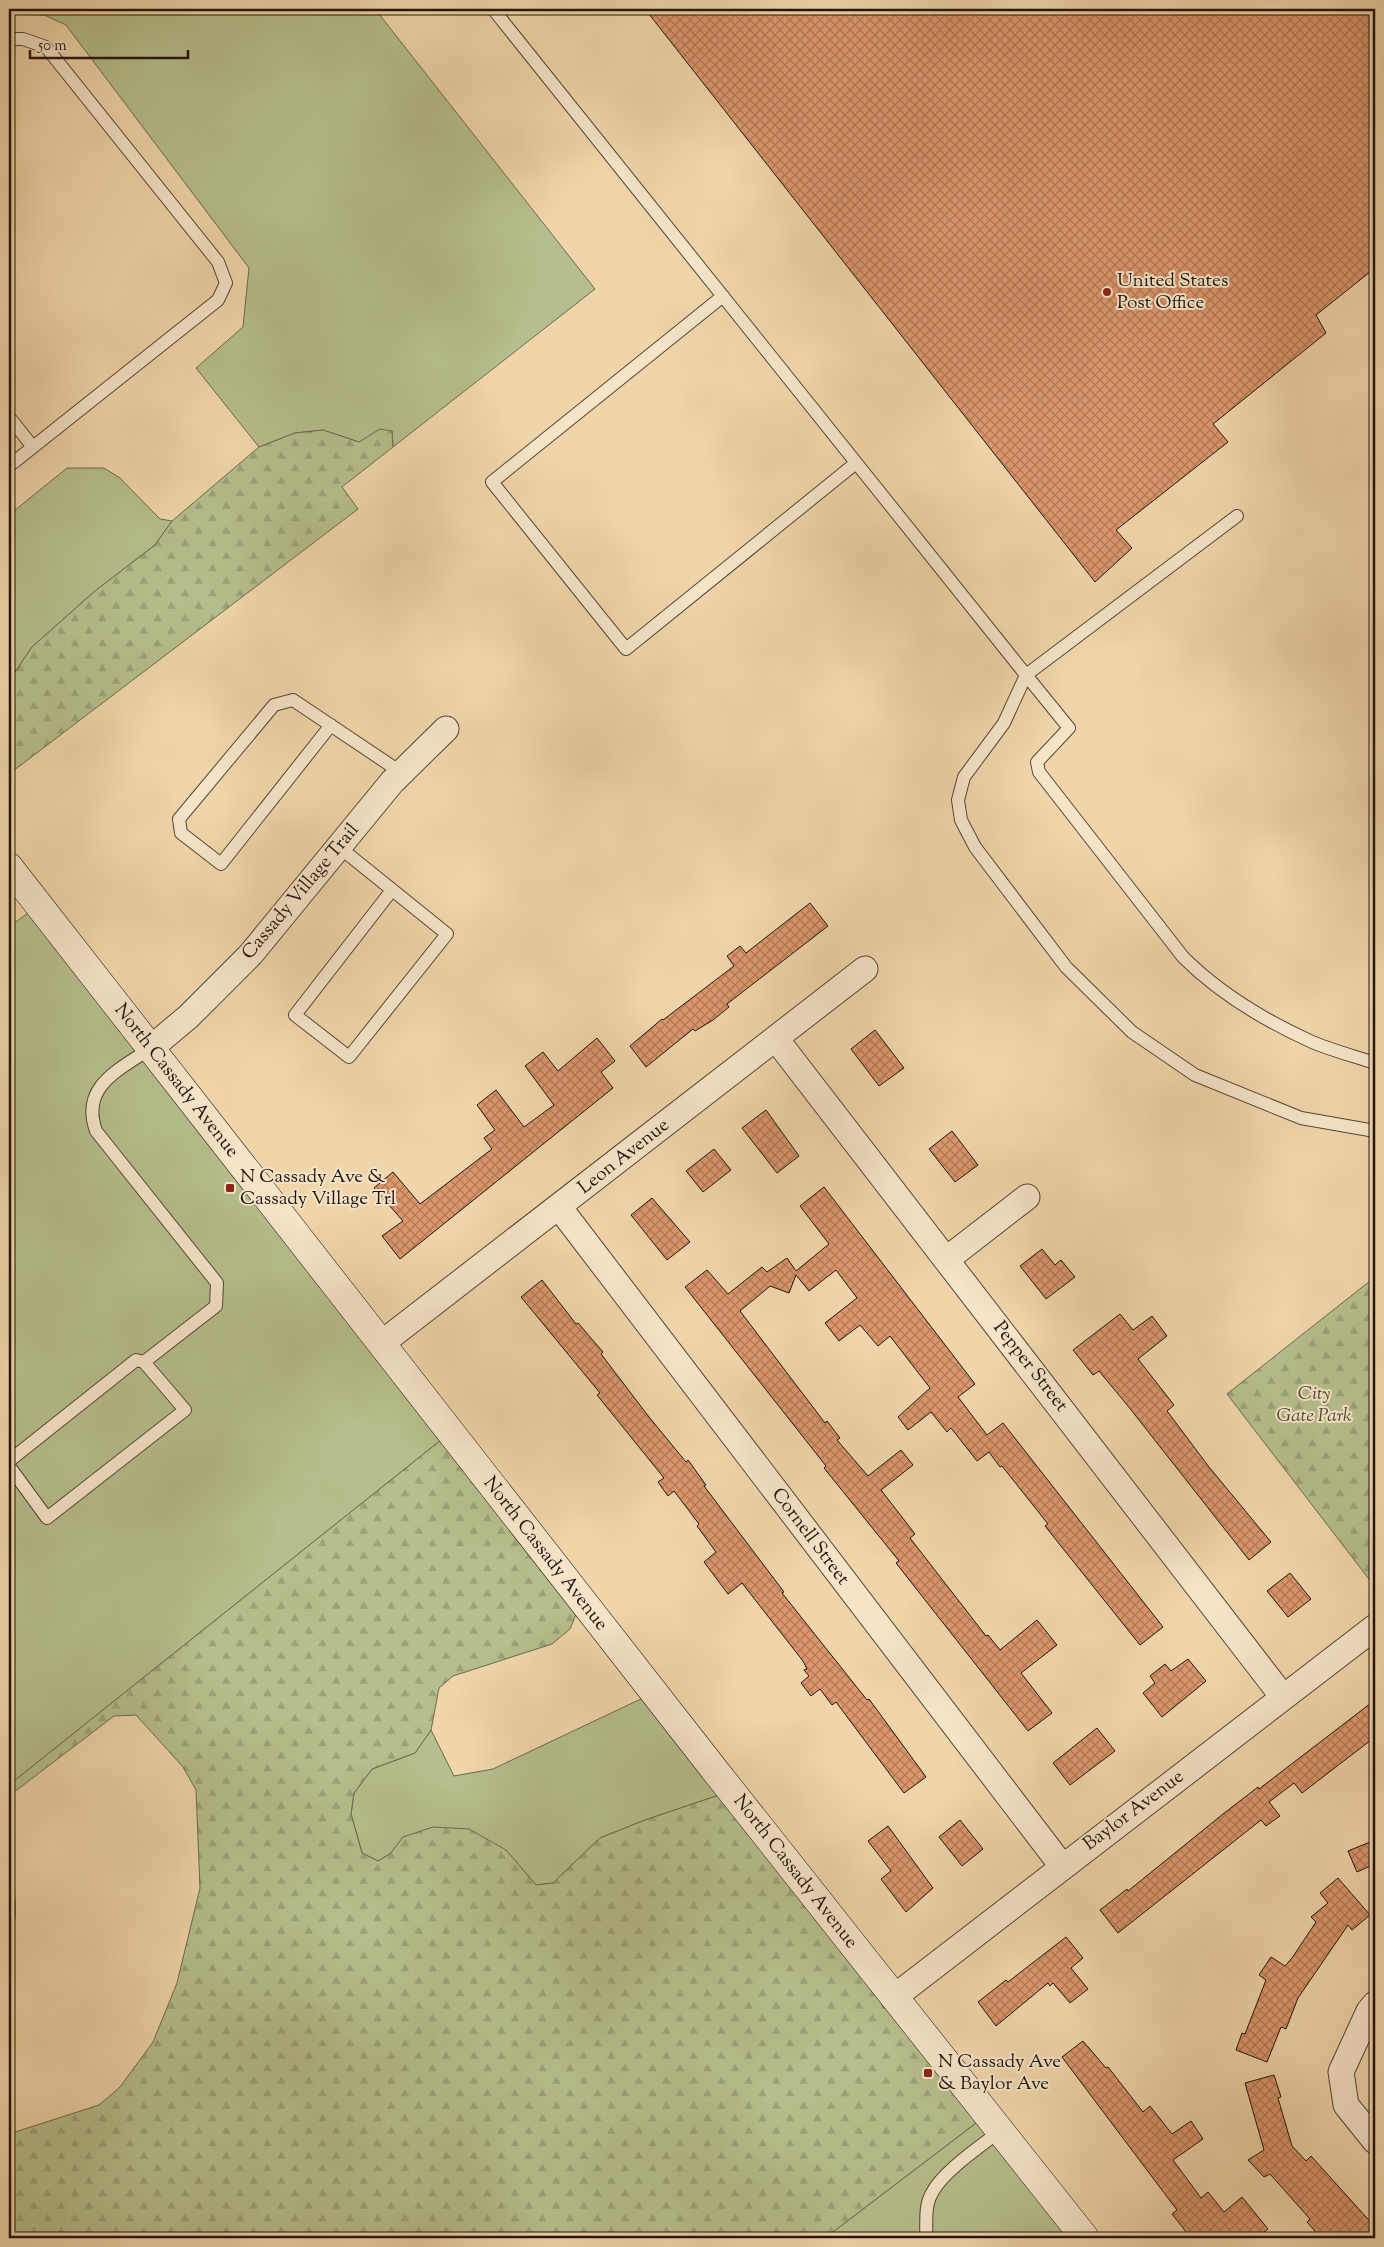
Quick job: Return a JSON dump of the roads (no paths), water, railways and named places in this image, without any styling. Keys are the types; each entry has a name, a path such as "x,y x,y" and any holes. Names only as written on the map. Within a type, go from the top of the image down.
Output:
{"main road":[{"name":"North Cassady Avenue","path":"9,867 893,1998 1085,2238"}],"street":[{"name":"Cassady Village Trail","path":"151,1048 188,1017 251,954 402,773 446,730"},
{"name":"Leon Avenue","path":"382,1343 865,969"},
{"name":"Pepper Street","path":"776,1038 1283,1697"},
{"path":"947,1259 1027,1197"},
{"name":"Cornell Street","path":"559,1207 1062,1866"},
{"name":"Baylor Avenue","path":"893,1998 1062,1866 1375,1627"},
{"path":"1375,2004 1368,2011 1341,2072 1346,2105 1375,2141"}],"lane":[{"path":"493,9 1069,728 1037,762 1039,772 1184,957 1201,975 1234,1000 1311,1042 1375,1062"},
{"path":"9,39 23,39 46,47 218,262 226,283 218,300 9,466"},
{"path":"723,296 492,482 626,649 856,463"},
{"path":"9,417 33,447"},
{"path":"1237,516 1026,675 1004,723 964,777 958,800 961,820 975,847 1066,966 1132,1032 1195,1075 1301,1118 1375,1131"},
{"path":"331,725 220,864 181,833 179,820 274,705 293,700 331,725 402,773"},
{"path":"339,847 447,934 349,1057 295,1015 392,890"},
{"path":"144,1362 216,1306 216,1283 96,1130 90,1116 92,1097 108,1077 151,1048"},
{"path":"9,1461 136,1360 144,1362 185,1410 47,1518 9,1466"},
{"path":"926,2238 927,2208 932,2192 957,2165 1000,2131"}],"place":[{"name":"United States Post Office","path":"1107,292"},
{"name":"N Cassady Ave & Cassady Village Trl","path":"230,1188"},
{"name":"N Cassady Ave & Baylor Ave","path":"928,2073"}],"park label":[{"name":"City Gate Park","path":"1314,1405"}]}
